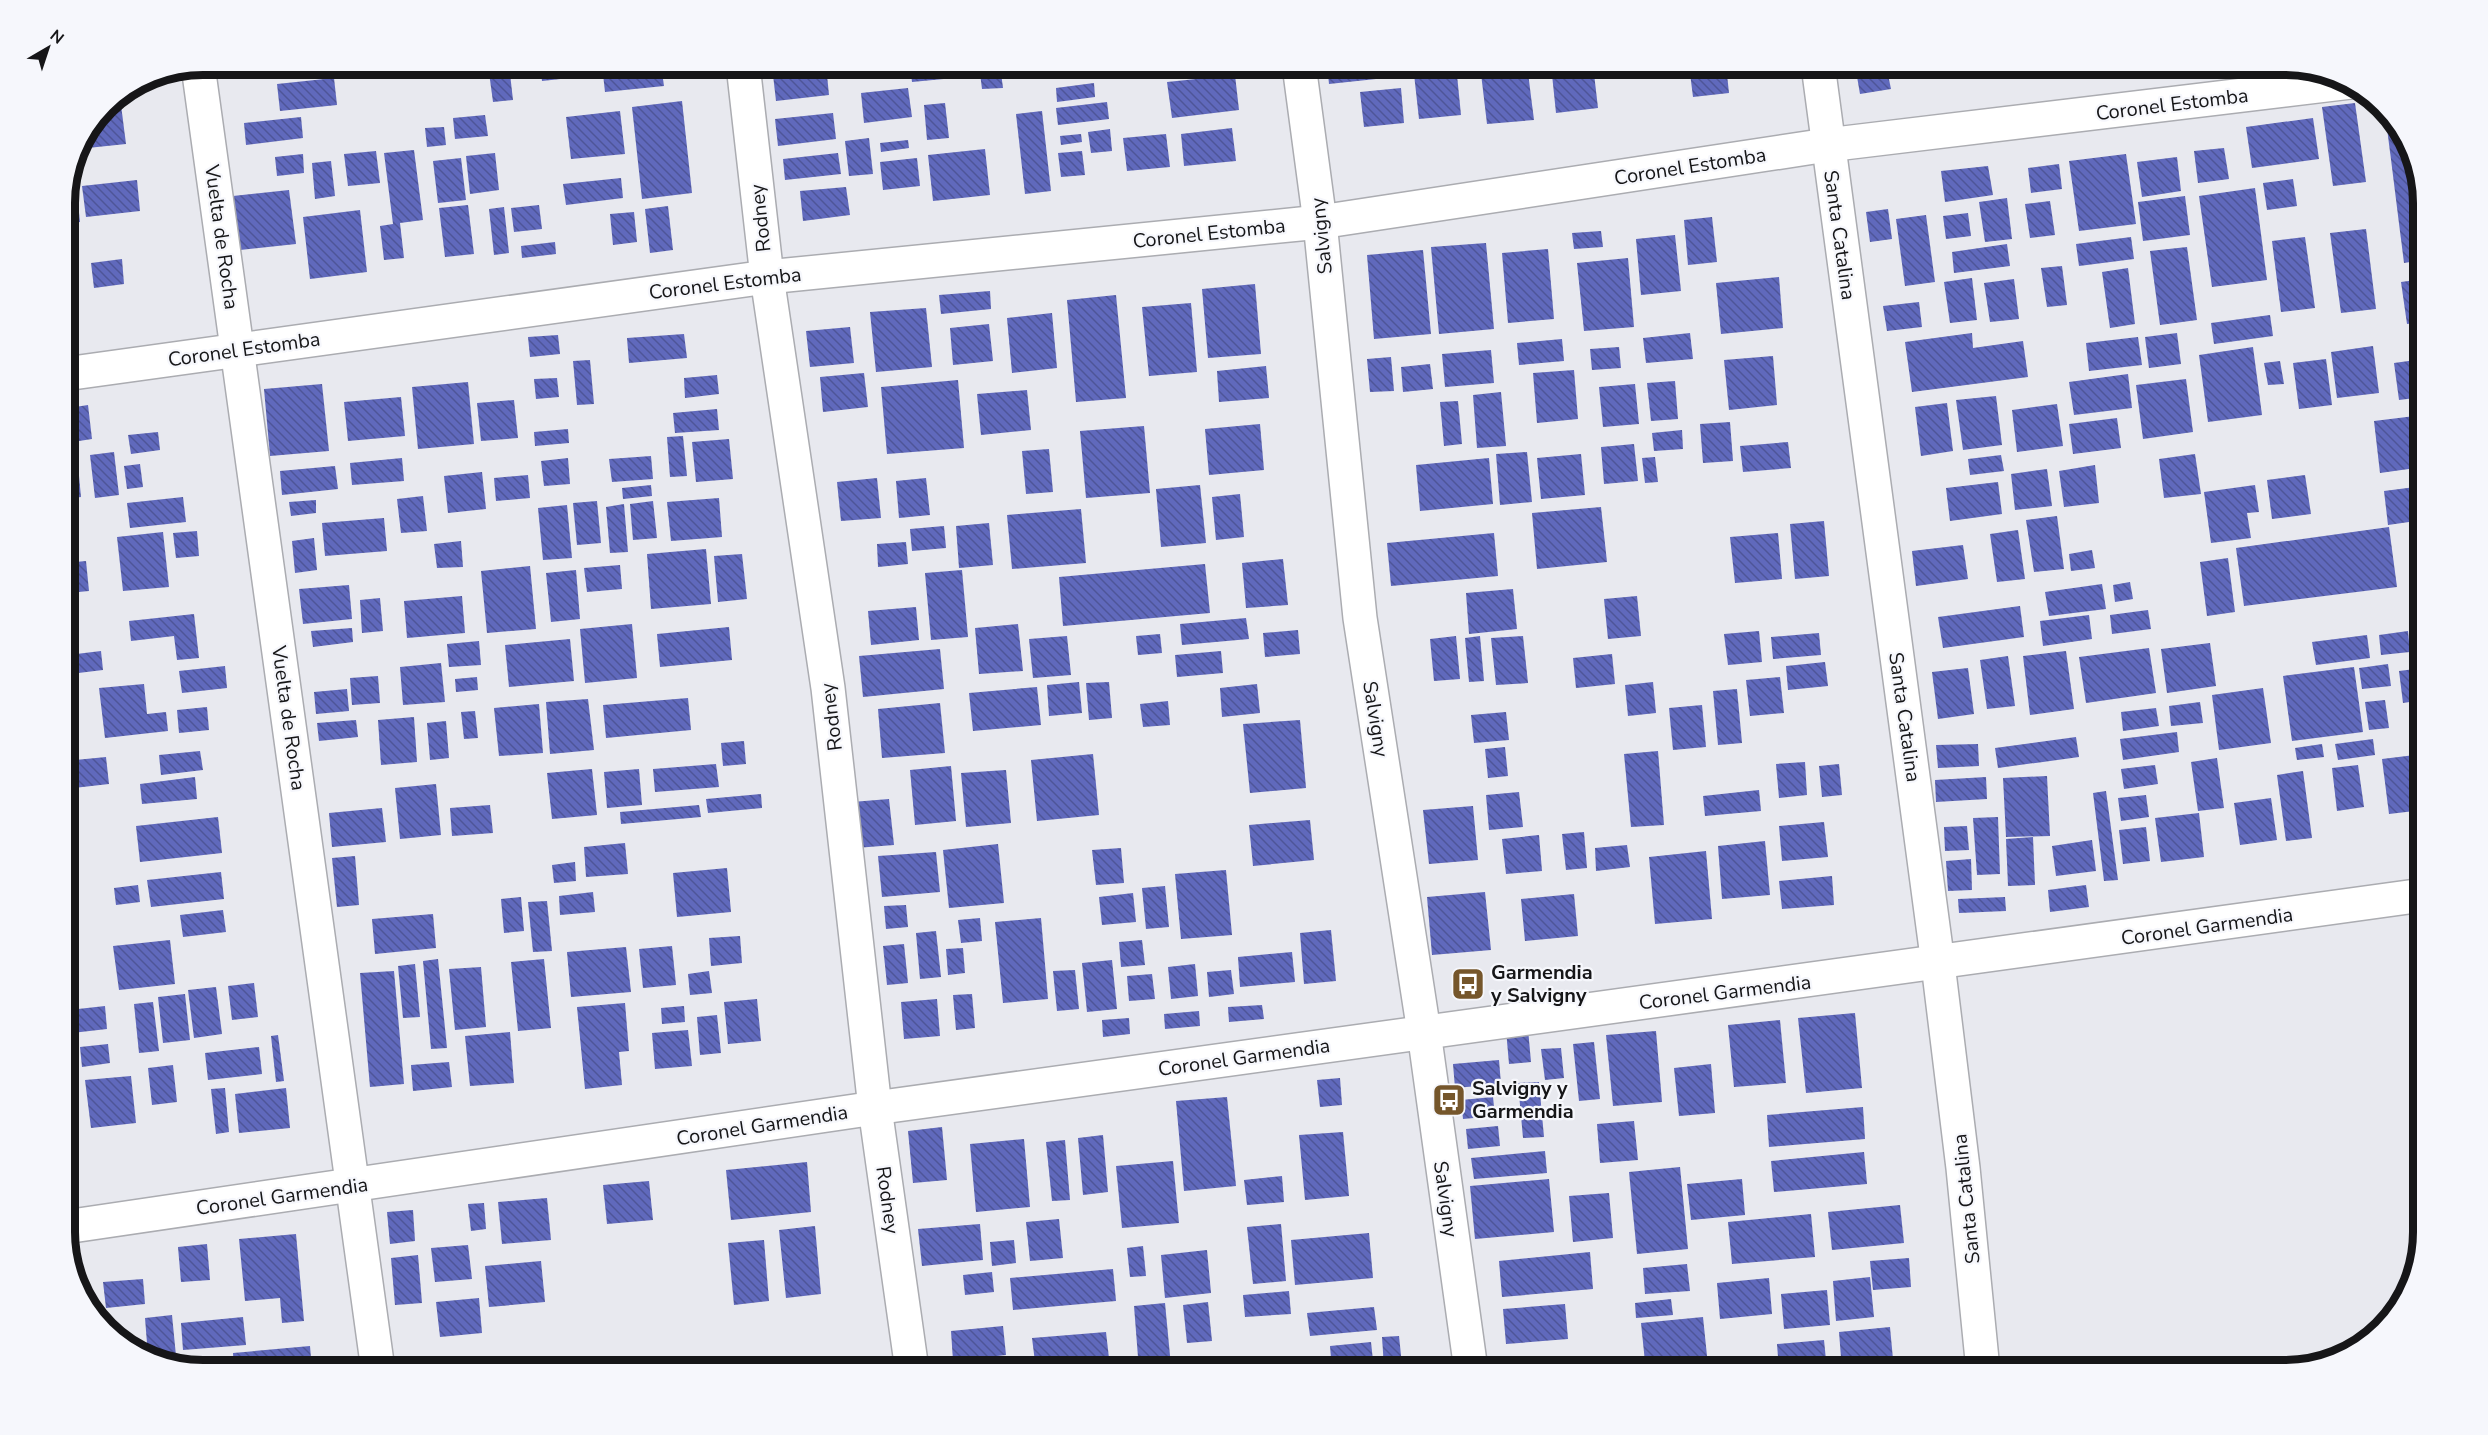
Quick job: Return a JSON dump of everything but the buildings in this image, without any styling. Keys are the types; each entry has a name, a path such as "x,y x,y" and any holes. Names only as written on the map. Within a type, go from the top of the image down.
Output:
{"street":[{"name":"Vuelta de Rocha","path":"199,75 377,1360"},
{"name":"Rodney","path":"744,75 767,277 828,688 875,1108 910,1360"},
{"name":"Salvigny","path":"1300,75 1320,222 1360,618 1424,1032 1469,1360"},
{"name":"Santa Catalina","path":"1819,75 1938,964 1963,1168 1982,1360"},
{"name":"Coronel Estomba","path":"75,373 767,277 1320,222 1827,146 2332,84"},
{"name":"Coronel Garmendia","path":"75,1226 353,1187 875,1108 1938,964 2413,896"}],"place":[{"name":"Garmendia y Salvigny","path":"1468,984"},
{"name":"Salvigny y Garmendia","path":"1449,1100"}]}
